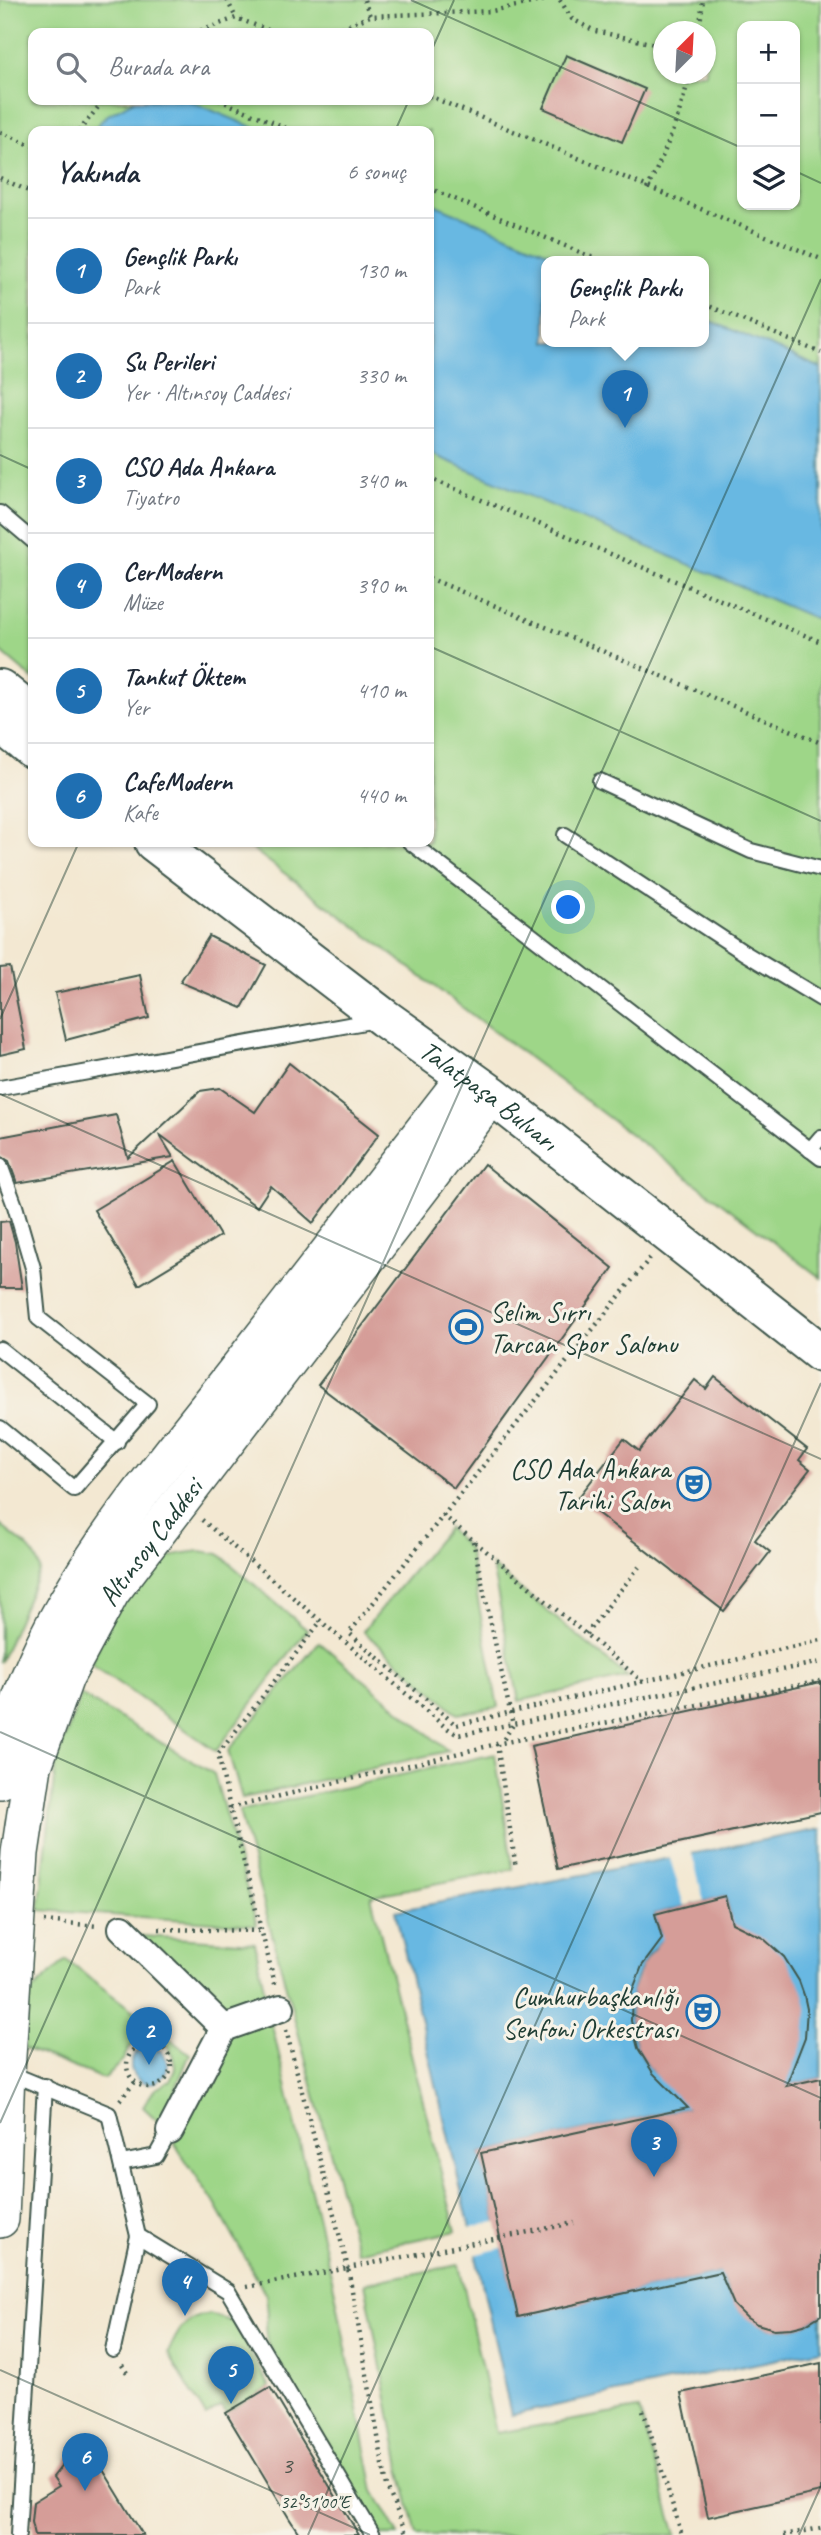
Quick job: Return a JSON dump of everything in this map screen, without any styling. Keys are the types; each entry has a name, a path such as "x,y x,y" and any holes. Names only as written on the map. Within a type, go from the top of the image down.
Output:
{"main road":[{"path":"0,689 28,712"},
{"path":"0,723 28,746"},
{"name":"Talatpaşa Bulvarı","path":"161,847 384,1018 479,1086 821,1353"},
{"name":"Talatpaşa Bulvarı","path":"204,847 821,1321"}],"street":[{"name":"Altınsoy Caddesi","path":"0,2219 3,2071 20,1853 33,1766 65,1677 111,1592 180,1501 479,1086"},
{"name":"Altınsoy Caddesi","path":"0,1780 5,1744 38,1658 87,1566 479,1086"},
{"path":"122,1928 224,2028"},
{"path":"170,2131 224,2028 281,2008"}],"lane":[{"path":"0,513 28,537"},
{"path":"600,781 751,851 821,869"},
{"path":"565,835 743,952 821,999"},
{"path":"417,847 816,1154 821,1137"},
{"path":"0,1088 384,1018"},
{"path":"0,1165 33,1268 38,1318 148,1404 74,1489 0,1428"},
{"path":"0,1349 117,1442"},
{"path":"3,2071 109,2114 138,2236 113,2350"},
{"path":"18,2535 45,2086"},
{"path":"121,2164 156,2156 170,2131"},
{"path":"138,2236 228,2291 373,2535"}],"path":[{"path":"226,0 236,18"},
{"path":"364,0 370,16"},
{"path":"341,28 370,16 492,11 546,0"},
{"path":"560,0 572,19 595,31 653,44"},
{"path":"701,21 704,0"},
{"path":"208,28 236,18 263,28"},
{"path":"647,189 663,158 687,84"},
{"path":"434,98 647,189 821,259"},
{"path":"83,126 100,105"},
{"path":"231,105 282,126"},
{"path":"0,132 28,144"},
{"path":"0,178 28,191"},
{"path":"434,190 589,256"},
{"path":"709,306 821,353"},
{"path":"434,480 821,642"},
{"path":"434,580 821,743"},
{"path":"650,1257 349,1633 456,1725 821,1640"},
{"path":"180,1501 444,1726 458,1735 821,1662"},
{"path":"443,1515 643,1682"},
{"path":"473,1540 513,1725"},
{"path":"586,1634 639,1567"},
{"path":"321,1621 218,1754 348,2268 387,2487 407,2535"},
{"path":"230,1808 499,1743 821,1681"},
{"path":"513,1725 499,1743 516,1868"},
{"path":"153,2043 163,2047 170,2057 172,2068 167,2079 146,2087 135,2082 128,2073 127,2061 132,2050 141,2044 153,2043"},
{"path":"228,2291 574,2223"},
{"path":"643,2410 681,2535"},
{"path":"784,2535 821,2528"}],"green space":[{"path":"0,0 821,0 821,1278 250,847 434,847 434,126 28,126 28,675 0,651"},
{"path":"0,1525 30,1550 40,1570 0,1662"},
{"path":"448,1528 468,1548 498,1707 458,1714 363,1631"},
{"path":"200,1551 219,1554 307,1630 216,1751 91,1664 115,1610 154,1564 179,1554"},
{"path":"492,1566 628,1677 519,1701"},
{"path":"319,1642 448,1751 242,1798 228,1751"},
{"path":"81,1695 214,1774 257,1925 39,1910 56,1763"},
{"path":"495,1754 513,1869 371,1896 456,2231 357,2252 239,1811"},
{"path":"141,1936 255,1943 267,2004 226,2017"},
{"path":"66,1960 190,2054 161,2124 143,2107 154,2090 170,2081 175,2069 174,2056 166,2044 154,2039 140,2040 129,2048 123,2060 104,2079 24,2048 28,1994"},
{"path":"271,2021 335,2292 374,2491 399,2535 382,2535 267,2342 266,2295 214,2202 174,2143 227,2035"},
{"path":"459,2265 496,2433 639,2409 676,2535 417,2535 401,2472 365,2283"},
{"path":"209,2314 233,2322 270,2387 226,2413 221,2406 206,2416 168,2353 182,2327 193,2319"}],"water":[{"path":"126,105 199,105 250,126 97,126 106,116"},
{"path":"434,204 557,256 541,256 541,347 709,347 709,320 821,368 821,621 434,455"},
{"path":"821,1829 821,2078 777,2088 790,2062 797,2034 798,2008 792,1982 781,1960 763,1941 738,1928 708,1921 730,1915 725,1896 655,1914 660,1933 680,1928 653,1949 644,1963 636,1978 630,2011 637,2045 651,2070 705,2104 481,2153 518,2316 722,2272 735,2304 759,2324 789,2328 805,2324 821,2315 821,2350 511,2415 395,1911"},
{"path":"149,2047 162,2052 167,2065 162,2078 149,2083 136,2078 131,2065 136,2052"}],"pier":[{"path":"691,1850 704,1901 684,1906 669,1855"},
{"path":"500,2221 506,2247 473,2255 467,2228"}],"building":[{"path":"566,55 645,89 622,142 543,108"},
{"path":"209,936 266,965 242,1008 180,982"},
{"path":"10,967 26,1049 0,1055 0,968"},
{"path":"140,975 149,1018 66,1040 55,993"},
{"path":"289,1063 379,1134 313,1223 271,1186 257,1207 159,1134 173,1157 17,1183 9,1161 0,1156 0,1137 116,1115 128,1158 200,1091 220,1088 255,1112"},
{"path":"175,1161 220,1236 139,1285 94,1210"},
{"name":"Selim Sırrı Tarcan Spor Salonu","path":"484,1164 613,1268 454,1488 318,1385"},
{"path":"9,1221 22,1288 0,1288 0,1222"},
{"name":"CSO Ada Ankara Tarihi Salon","path":"715,1377 807,1449 799,1460 810,1469 755,1540 770,1552 724,1611 578,1498 624,1439 639,1451 695,1380 706,1389"},
{"path":"821,1682 821,1812 558,1869 531,1746"},
{"path":"725,1896 732,1923 763,1938 784,1957 804,1995 807,2009 805,2037 786,2086 821,2078 821,2315 804,2325 792,2328 774,2329 757,2324 734,2305 720,2272 518,2317 481,2153 688,2108 653,2073 638,2048 631,2021 632,1992 642,1966 662,1939 655,1914"},
{"path":"821,2363 821,2492 708,2517 681,2393"},
{"path":"270,2387 359,2535 300,2535 289,2518 226,2413"},
{"path":"89,2447 143,2535 34,2535 31,2522 33,2502 59,2486 53,2477 68,2458"}],"place":[{"name":"Gençlik Parkı","path":"625,428"},
{"name":"Selim Sırrı Tarcan Spor Salonu","path":"466,1327"},
{"name":"CSO Ada Ankara Tarihi Salon","path":"694,1484"},
{"name":"Cumhurbaşkanlığı Senfoni Orkestrası","path":"703,2012"},
{"name":"Su Perileri","path":"149,2065"},
{"name":"CSO Ada Ankara","path":"654,2177"},
{"name":"CerModern","path":"185,2316"},
{"name":"Tankut Öktem","path":"231,2404"},
{"name":"CafeModern","path":"85,2491"}]}
